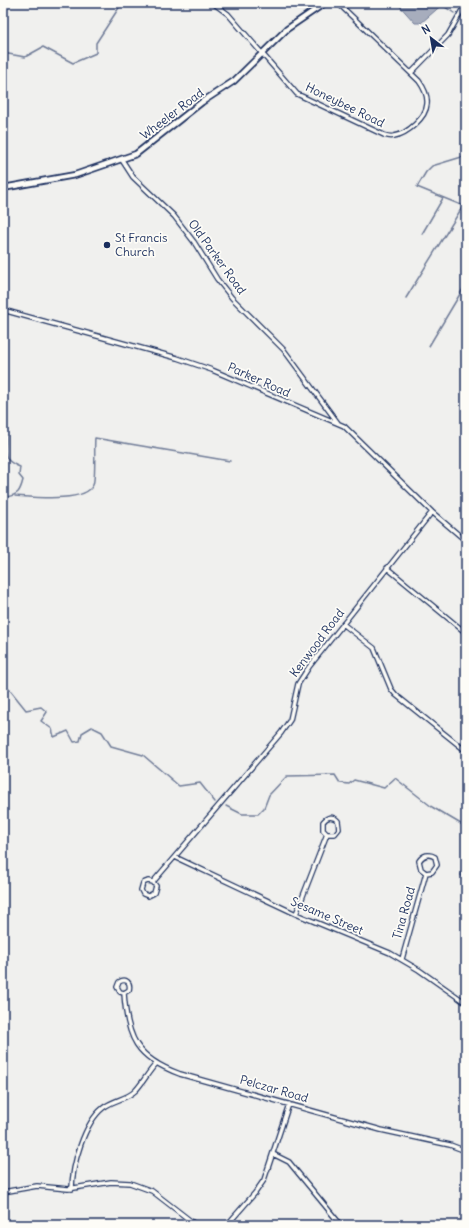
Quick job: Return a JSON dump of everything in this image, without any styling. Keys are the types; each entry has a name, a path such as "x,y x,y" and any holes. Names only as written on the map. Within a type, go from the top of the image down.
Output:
{"street":[{"path":"213,3 228,14 262,54"},
{"name":"Wheeler Road","path":"3,188 75,175 136,154 202,102 234,82 287,29 325,3"},
{"name":"Honeybee Road","path":"262,54 297,94 384,135 393,137 404,132 416,123 427,105 424,88 411,73 338,3"},
{"path":"411,73 448,35 466,3"},
{"name":"Old Parker Road","path":"122,160 133,177 174,216 232,298 284,350 339,424"},
{"name":"Parker Road","path":"3,310 177,358 212,370 344,426 432,512 466,541"},
{"name":"Kenwood Road","path":"153,882 282,734 290,720 298,684 309,667 432,512"},
{"path":"387,568 466,633"},
{"path":"343,624 374,648 391,689 396,695 466,751"},
{"path":"328,818 334,818 338,821 339,829 335,834 327,834 323,830 323,822 328,818"},
{"path":"296,914 327,834"},
{"name":"Tina Road","path":"429,855 436,860 437,865 434,870 426,873 421,869 419,861 423,856 429,855"},
{"name":"Sesame Street","path":"175,857 296,914 402,959 466,1003"},
{"name":"Tina Road","path":"402,959 426,873"},
{"name":"Kenwood Road","path":"148,881 153,882 156,886 154,893 150,896 143,894 141,890 143,883 148,881"},
{"name":"Pelczar Road","path":"124,993 127,1021 132,1036 143,1052 156,1064 180,1074 388,1131 450,1145 466,1151"},
{"path":"72,1189 75,1164 95,1115 108,1105 135,1091 146,1074 156,1064"},
{"path":"228,1225 260,1186 268,1172 289,1104"},
{"path":"273,1154 289,1162 341,1225"},
{"path":"3,1192 37,1186 72,1189 111,1182 138,1184 152,1191 196,1225"}],"water":[{"path":"397,3 444,3 421,23 415,23"}],"waterway":[{"path":"3,53 25,57 43,47 73,63 96,53 96,43 122,3"},
{"path":"439,3 454,13"},
{"path":"465,21 464,28 466,30"},
{"path":"466,157 465,156 432,166 426,172 417,187 466,207"},
{"path":"422,234 443,198"},
{"path":"406,298 463,206"},
{"path":"429,346 466,284"},
{"path":"3,326 3,331"},
{"path":"3,403 6,412 3,420"},
{"path":"3,433 6,436 7,458 20,467 19,475 23,480 18,492 6,497 3,503"},
{"path":"15,496 57,498 69,497 88,491 93,485 94,481 95,438 230,461"},
{"path":"3,686 10,690 26,710 41,707 47,712 41,721 52,729 54,737 68,731 74,742 80,741 82,733 92,727 102,732 111,746 143,755 179,786 200,783 215,802"},
{"path":"226,806 242,814 258,814 264,808 269,795 287,776 335,775 340,783 349,784 354,780 384,788 395,778 432,807 466,827"},
{"path":"466,862 461,875 466,881"}],"place":[{"name":"St Francis Church","path":"107,245"}]}
